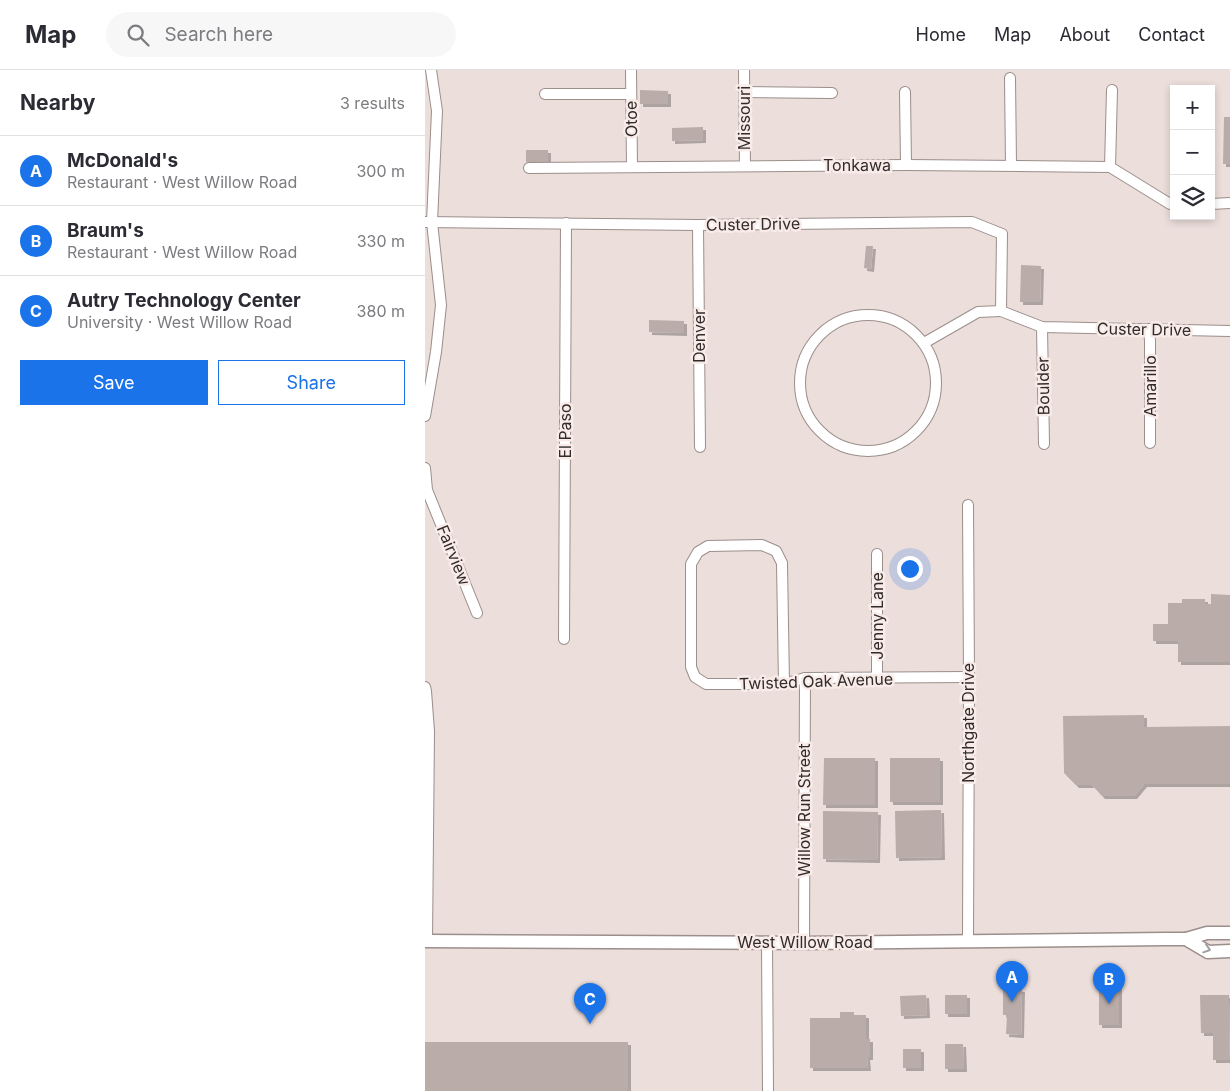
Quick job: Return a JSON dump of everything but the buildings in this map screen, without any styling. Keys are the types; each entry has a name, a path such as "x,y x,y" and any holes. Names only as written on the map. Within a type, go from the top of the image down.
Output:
{"main road":[{"name":"West Willow Road","path":"426,942 804,943 1186,939 1207,933 1230,933"},
{"path":"1186,939 1208,952 1230,951"}],"street":[{"path":"425,416 436,352 441,306 428,222 437,111 431,70"},
{"name":"Otoe","path":"631,70 632,167"},
{"name":"Missouri","path":"744,70 745,166"},
{"path":"1010,78 1011,165"},
{"path":"1112,90 1110,167 1170,204"},
{"path":"744,92 832,93"},
{"path":"905,92 906,165"},
{"path":"545,94 631,94"},
{"name":"Tonkawa","path":"529,168 906,165 1110,167"},
{"path":"1215,204 1230,204"},
{"name":"Custer Drive","path":"428,222 698,225 972,222 1002,234 1001,311"},
{"name":"El Paso","path":"565,640 566,223"},
{"name":"Denver","path":"698,225 700,447"},
{"name":"Custer Drive","path":"925,343 978,312 1001,311 1042,327 1230,331"},
{"path":"873,314 896,320 925,343 936,372 935,396 927,418 911,436 890,448 857,450 834,443 816,428 801,400 799,377 805,354 828,326 849,316 873,314"},
{"name":"Boulder","path":"1042,327 1043,444"},
{"name":"Amarillo","path":"1149,329 1150,443"},
{"name":"Fairview","path":"425,468 427,490 477,612"},
{"name":"Northgate Drive","path":"967,505 969,677 968,941"},
{"name":"Twisted Oak Avenue","path":"784,684 782,563 776,551 762,545 708,546 698,552 691,564 691,666 695,677 706,684 784,684 805,678 969,677"},
{"name":"Jenny Lane","path":"877,554 877,678"},
{"name":"Willow Run Street","path":"804,943 805,678"},
{"path":"425,687 429,731 426,942"},
{"path":"767,943 768,1091"}],"place":[{"name":"McDonald's","path":"1012,1002"},
{"name":"Braum's","path":"1109,1004"},
{"name":"Autry Technology Center","path":"590,1024"}]}
